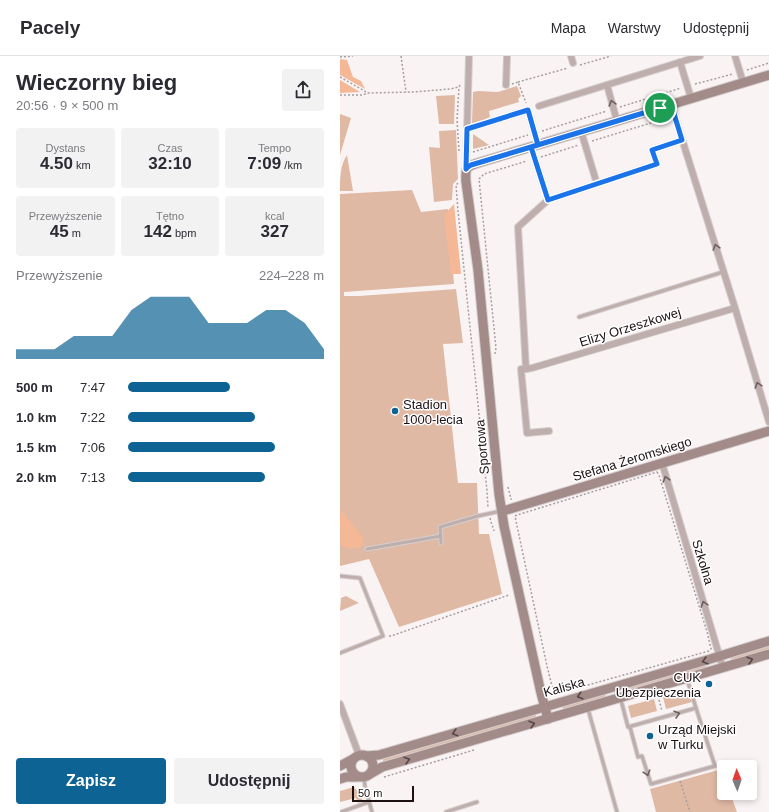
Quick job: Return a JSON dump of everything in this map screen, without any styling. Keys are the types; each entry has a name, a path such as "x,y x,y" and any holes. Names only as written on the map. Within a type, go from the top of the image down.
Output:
{"street":[{"path":"466,169 469,56"},
{"path":"506,56 506,85"},
{"path":"571,56 573,63"},
{"path":"540,106 700,56"},
{"path":"735,56 743,82"},
{"path":"680,62 691,98"},
{"path":"466,169 471,165 769,75"},
{"path":"607,85 617,121"},
{"path":"671,104 769,422"},
{"path":"467,129 528,110 535,133 535,159 548,200"},
{"path":"581,132 597,184"},
{"path":"549,431 527,433 521,369 529,368 518,227 548,200 657,164 652,150 682,140"},
{"name":"Sportowa","path":"466,169 466,182 478,270 504,526 548,719"},
{"name":"Elizy Orzeszkowej","path":"529,368 735,308"},
{"name":"Stefana Żeromskiego","path":"502,511 769,431"},
{"name":"Szkolna","path":"662,463 723,668"},
{"name":"Kaliska","path":"340,766 360,757 379,755 769,641"},
{"name":"Kaliska","path":"340,779 346,777 364,776 382,767 769,654"},
{"path":"612,687 618,698"},
{"path":"340,704 360,757"},
{"path":"360,757 372,760 373,764 373,767 364,776 354,775 351,769 351,765 360,757"}],"lane":[{"path":"579,317 724,272"},
{"path":"441,543 440,527 502,511"},
{"path":"367,548 441,536"},
{"path":"340,576 360,578 383,636 340,653"},
{"path":"618,698 628,727 630,727 638,757 642,756 651,784 715,766 687,678"},
{"path":"588,707 617,812"},
{"path":"630,727 696,708"},
{"path":"364,776 365,787 372,812"},
{"path":"341,812 369,802"},
{"path":"446,812 477,802"},
{"path":"356,807 357,812"}],"path":[{"path":"340,57 353,56"},
{"path":"401,56 406,92"},
{"path":"506,85 611,56"},
{"path":"470,151 478,151 688,86 769,63"},
{"path":"340,77 368,93"},
{"path":"518,82 528,110"},
{"path":"459,154 456,120 460,83"},
{"path":"340,96 362,95 368,93 450,89 459,87"},
{"path":"495,356 496,348 479,179 484,174 664,119 662,114"},
{"path":"459,181 456,185 458,211 489,514 494,531"},
{"path":"507,485 511,499 517,499"},
{"path":"516,526 552,686 556,692"},
{"path":"383,636 391,636 509,595"},
{"path":"658,696 664,717"},
{"path":"679,776 690,812"}],"shaded area":[{"path":"340,59 347,60 353,77 361,81 365,89 340,75"},
{"path":"340,80 360,92 340,93"},
{"path":"517,86 521,96 518,99 519,102 489,111 490,117 475,124 472,123 473,92 498,92"},
{"path":"455,95 454,124 439,124 436,96"},
{"path":"340,114 351,118 340,155"},
{"path":"456,130 458,179 453,184 452,200 434,202 429,147 440,148 439,131"},
{"path":"473,134 489,145 473,149"},
{"path":"347,155 353,191 340,191 340,177"},
{"name":"Stadion 1000-lecia","path":"412,190 421,212 448,209 454,284 344,292 344,296 456,289 463,343 443,344 458,483 477,483 479,534 489,534 502,594 399,627 369,559 340,566 340,194"},
{"path":"454,204 461,274 451,274 444,215"},
{"path":"340,509 364,538 361,547 351,549 340,545"},
{"path":"346,596 359,603 340,611 341,598"},
{"path":"769,644 769,651 733,661 731,660 731,657"},
{"path":"705,663 707,669 625,693 622,689"},
{"path":"689,690 692,702 666,709 663,697"},
{"path":"605,694 606,697 604,700 564,711 562,705"},
{"path":"654,699 657,711 631,718 628,706"},
{"path":"535,714 537,718 384,764 382,757"},
{"path":"717,770 717,800 733,800 737,812 656,812 650,789"},
{"path":"354,787 358,792 361,791 363,793 361,801 358,803 356,798 340,802 340,791"}],"place":[{"name":"Stadion 1000-lecia","path":"395,411"},
{"name":"CUK Ubezpieczenia","path":"709,684"},
{"name":"Urząd Miejski w Turku","path":"650,736"}],"route":[{"path":"660,108 538,145 531,147 471,165 466,169 467,129 528,110 538,145 531,147 548,200 657,164 652,150 682,140 671,104 660,108"}]}
